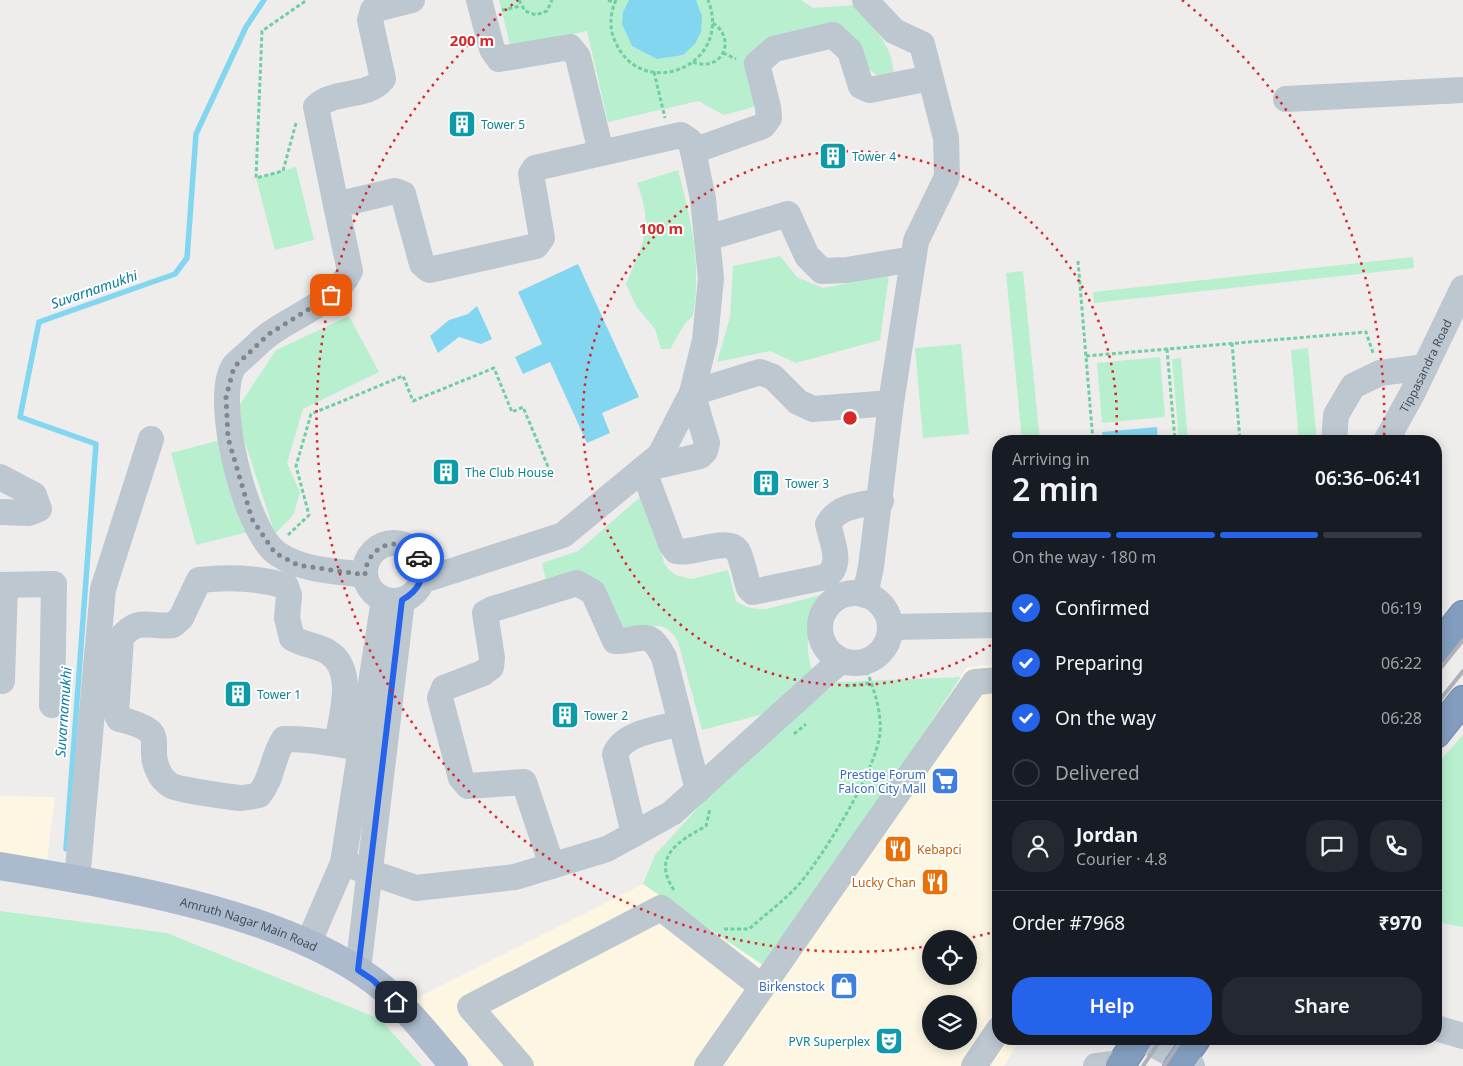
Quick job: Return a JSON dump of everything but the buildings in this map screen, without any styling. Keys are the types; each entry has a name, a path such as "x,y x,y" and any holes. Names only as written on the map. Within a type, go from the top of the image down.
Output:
{"highway":[{"path":"1442,641 1463,615"},
{"path":"1442,726 1463,700"},
{"path":"1112,1065 1132,1045"}],"main road":[{"name":"Amruth Nagar Main Road","path":"0,866 155,896 252,921 308,944 358,970 386,991 454,1066"},
{"name":"Amruth Nagar Main Road","path":"0,879 107,893 241,928 275,942 315,959 356,981 380,998 442,1066"}],"street":[{"path":"365,575 298,565 276,553 252,519 228,438 226,397 234,367 269,334 331,295 346,280 350,271 316,107 323,100 376,87 383,79 370,20 373,10 412,0"},
{"path":"479,0 492,50 499,59 570,47 578,57 601,152"},
{"path":"865,0 894,31 922,44 946,138 947,177 916,241 892,403 881,501 866,595"},
{"path":"693,151 763,126 769,118 768,107 757,64 774,49 833,35 850,51 861,86 870,90 930,78"},
{"path":"1286,99 1463,90"},
{"path":"336,205 396,191 402,194 422,264 429,270 536,246 542,238 531,174 535,168 681,135 690,141 693,151 703,199 711,278 705,340 692,393 660,455 563,535 421,582"},
{"path":"707,238 788,214 807,256 822,271 847,270 913,259"},
{"name":"Tippasandra Road","path":"1389,435 1425,367 1463,288"},
{"path":"1334,435 1336,416 1353,386 1380,373 1425,367"},
{"path":"692,393 760,372 773,377 798,402 813,410 892,403"},
{"path":"643,469 700,456 705,451 707,443 692,393"},
{"path":"77,880 103,589 151,439"},
{"path":"643,469 671,544 676,551 684,553 723,545 732,546 737,551 749,588 753,592 806,582 830,574 835,568 836,559 828,524 834,515 843,509 881,501"},
{"path":"0,477 34,495 39,509 29,513 0,512"},
{"path":"394,544 410,548 416,553 423,568 421,582 414,593 393,600 371,590 365,575 368,560 372,553 379,548 394,544"},
{"path":"274,582 276,553"},
{"path":"308,944 344,863 349,746 344,672 338,660 331,654 292,638 287,618 289,595 286,586 274,582 216,578 199,580 181,618 172,626 142,623 128,628 121,638 116,713 119,719 141,724 149,729 155,741 155,758 161,776 172,786 241,798 259,795 268,784 276,751 284,739 301,738 349,746"},
{"path":"552,866 524,782 468,786 461,778 440,698 444,688 484,673 491,667 492,658 485,613 493,609 577,582 593,592 615,641 646,637 655,641 664,657 679,724 705,796"},
{"path":"2,681 2,585 54,584 52,705"},
{"path":"344,863 369,870 416,888 515,877 607,849 705,796 884,650 892,628 882,604 859,592 839,596 824,609 819,629 825,648 855,673"},
{"path":"349,746 393,600"},
{"path":"358,970 369,870 393,600"},
{"path":"892,628 992,625"},
{"path":"707,1066 975,682 992,681"},
{"path":"634,834 615,754 619,745 626,739 679,724"},
{"path":"521,1066 470,1006 661,908 762,988"},
{"path":"1442,1030 1463,1036"},
{"path":"974,1066 992,1039"},
{"path":"1158,1045 1187,1058"}],"path":[{"path":"262,31 307,0"},
{"path":"520,0 525,11 536,15 548,11 552,0"},
{"path":"608,0 616,2 611,25 617,46 631,62 654,72 673,72 693,62 708,45 713,23 708,0"},
{"path":"693,62 700,65 714,63 723,53 726,46 723,33 713,23"},
{"path":"654,72 670,138"},
{"path":"1078,261 1092,435"},
{"path":"1086,356 1366,332"},
{"path":"1232,344 1240,435"},
{"path":"1167,349 1174,435"},
{"path":"276,553 309,515 296,466 311,414 403,376 413,401 494,368 512,412 523,407 554,481"},
{"path":"717,927 730,931 749,929 799,883 841,824 870,765 880,733 878,704 855,673"},
{"path":"787,740 808,722"},
{"path":"676,894 668,882 666,861 677,843 706,826 705,796"}],"shaded area":[{"name":"Prestige Forum Falcon City Mall","path":"992,665 992,1045 1016,1045 1004,1066 472,1066 413,1000 643,884 766,967 967,667"},
{"path":"0,796 55,797 47,861 0,855"}],"green space":[{"path":"499,0 801,0 813,8 855,5 886,45 893,63 893,73 881,78 870,70 857,43 765,40 757,106 724,115 698,101 608,122 587,31 511,49"},
{"path":"296,167 314,240 275,250 256,178"},
{"path":"678,170 694,242 696,260 695,297 693,316 682,327 670,349 661,349 655,329 636,306 626,284 644,235 645,212 637,183"},
{"path":"780,256 797,277 823,288 889,275 880,340 796,363 770,351 717,362 730,317 733,266"},
{"path":"1413,257 1414,268 1094,303 1093,292"},
{"path":"1023,271 1039,435 1021,435 1006,273"},
{"path":"349,316 379,372 303,409 287,463 300,492 294,514 275,534 235,412 276,350"},
{"path":"961,344 969,434 923,438 915,348"},
{"path":"1308,348 1316,435 1298,435 1291,350"},
{"path":"1160,357 1165,417 1102,423 1097,363"},
{"path":"1181,358 1187,435 1178,435 1172,359"},
{"path":"224,439 248,532 196,545 171,453"},
{"path":"646,492 664,563 676,575 691,579 728,570 736,601 754,608 766,609 825,594 811,621 809,630 808,650 812,670 768,713 702,730 678,642 673,634 661,626 624,631 601,595 547,585 542,563 578,551"},
{"path":"961,677 766,967 643,884 655,855 724,779 837,682"},
{"path":"1463,735 1463,927 1442,923 1442,758"},
{"path":"0,911 167,933 380,1019 422,1066 0,1066"}],"water":[{"path":"629,0 696,0 702,16 701,32 695,44 683,55 657,59 632,46 622,24 623,12"},
{"path":"578,264 639,397 602,413 610,433 587,443 550,362 523,374 515,357 542,344 518,292"},
{"path":"477,306 492,339 481,344 459,337 438,353 430,336 449,320 468,314"},
{"path":"1157,427 1158,435 1102,435 1102,432"}],"waterway":[{"name":"Suvarnamukhi","path":"66,849 96,444 20,417 39,322 175,274 187,258 196,134 246,27 264,0"}],"railway":[{"path":"1442,666 1463,640"},
{"path":"1442,697 1463,671"},
{"path":"1143,1066 1157,1045"},
{"path":"1164,1066 1178,1045"}],"way so far":[{"path":"331,295 269,334 234,367 226,397 228,438 252,519 275,553 298,565 365,575 365,567 372,553 386,544 402,545 410,548 419,558"}],"place":[{"name":"Tower 5","path":"462,124"},
{"name":"Tower 4","path":"833,156"},
{"name":"The Club House","path":"446,472"},
{"name":"Tower 3","path":"766,483"},
{"name":"Tower 1","path":"238,694"},
{"name":"Tower 2","path":"565,715"},
{"name":"Prestige Forum Falcon City Mall","path":"945,781"},
{"name":"Kebapci","path":"898,849"},
{"name":"Lucky Chan","path":"935,882"},
{"name":"Birkenstock","path":"844,986"},
{"name":"PVR Superplex","path":"889,1041"}],"route":[{"path":"396,1002 373,980 358,970 402,600 414,593 421,582 423,568 419,558"}]}
